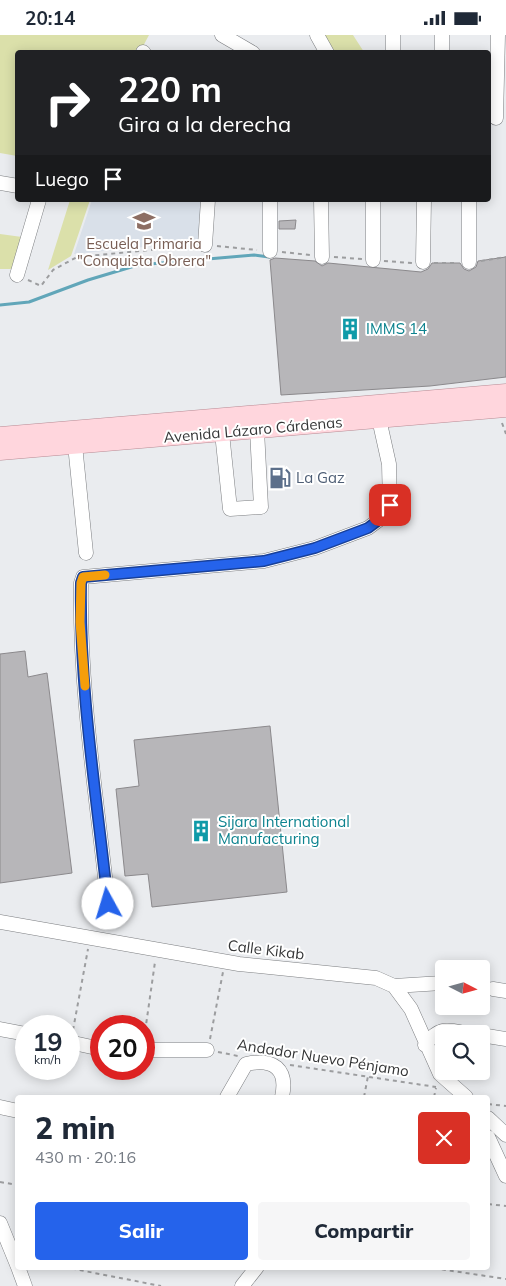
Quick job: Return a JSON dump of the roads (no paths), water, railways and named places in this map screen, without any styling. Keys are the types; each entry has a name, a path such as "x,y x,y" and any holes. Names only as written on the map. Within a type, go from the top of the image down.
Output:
{"main road":[{"name":"Avenida Lázaro Cárdenas","path":"0,451 222,433 257,429 322,416 379,419 406,409 506,393"},
{"name":"Avenida Lázaro Cárdenas","path":"0,436 406,409 506,408"}],"street":[{"path":"222,35 248,50"},
{"path":"317,35 325,50"},
{"path":"392,50 393,35"},
{"path":"442,35 442,50"},
{"path":"497,118 498,35"},
{"path":"0,183 15,186"},
{"path":"16,275 38,202"},
{"path":"205,245 208,202"},
{"path":"270,202 270,251"},
{"path":"321,202 322,257"},
{"path":"372,202 373,260"},
{"path":"423,262 424,202"},
{"path":"469,202 469,262"},
{"path":"108,904 83,665 80,622 81,583 83,577 264,561 315,548 368,528 384,516 390,505 389,464 379,419"},
{"path":"222,433 230,509 261,507 257,429"},
{"path":"75,445 86,553"},
{"name":"Calle Kikab","path":"0,922 225,962 376,978 394,986"},
{"path":"394,986 435,983"},
{"path":"394,986 411,1009 425,1045 440,1074 464,1095"},
{"path":"0,1029 15,1032"},
{"path":"425,1045 435,1033"},
{"path":"490,1036 506,1039"},
{"path":"155,1050 207,1049"},
{"path":"228,1095 246,1064 261,1061 284,1066 282,1095"},
{"path":"0,1107 15,1110"},
{"path":"490,1120 506,1135"},
{"path":"490,1141 506,1176"},
{"path":"0,1223 15,1260"},
{"path":"19,1270 25,1286"},
{"path":"242,1286 255,1270"}],"waterway":[{"path":"0,305 29,302 88,280 138,265 254,255 269,257"}],"place":[{"name":"Escuela Primaria \"Conquista Obrera\"","path":"144,221"},
{"name":"IMMS 14","path":"350,329"},
{"name":"La Gaz","path":"280,478"},
{"name":"Sijara International Manufacturing","path":"201,831"}]}
